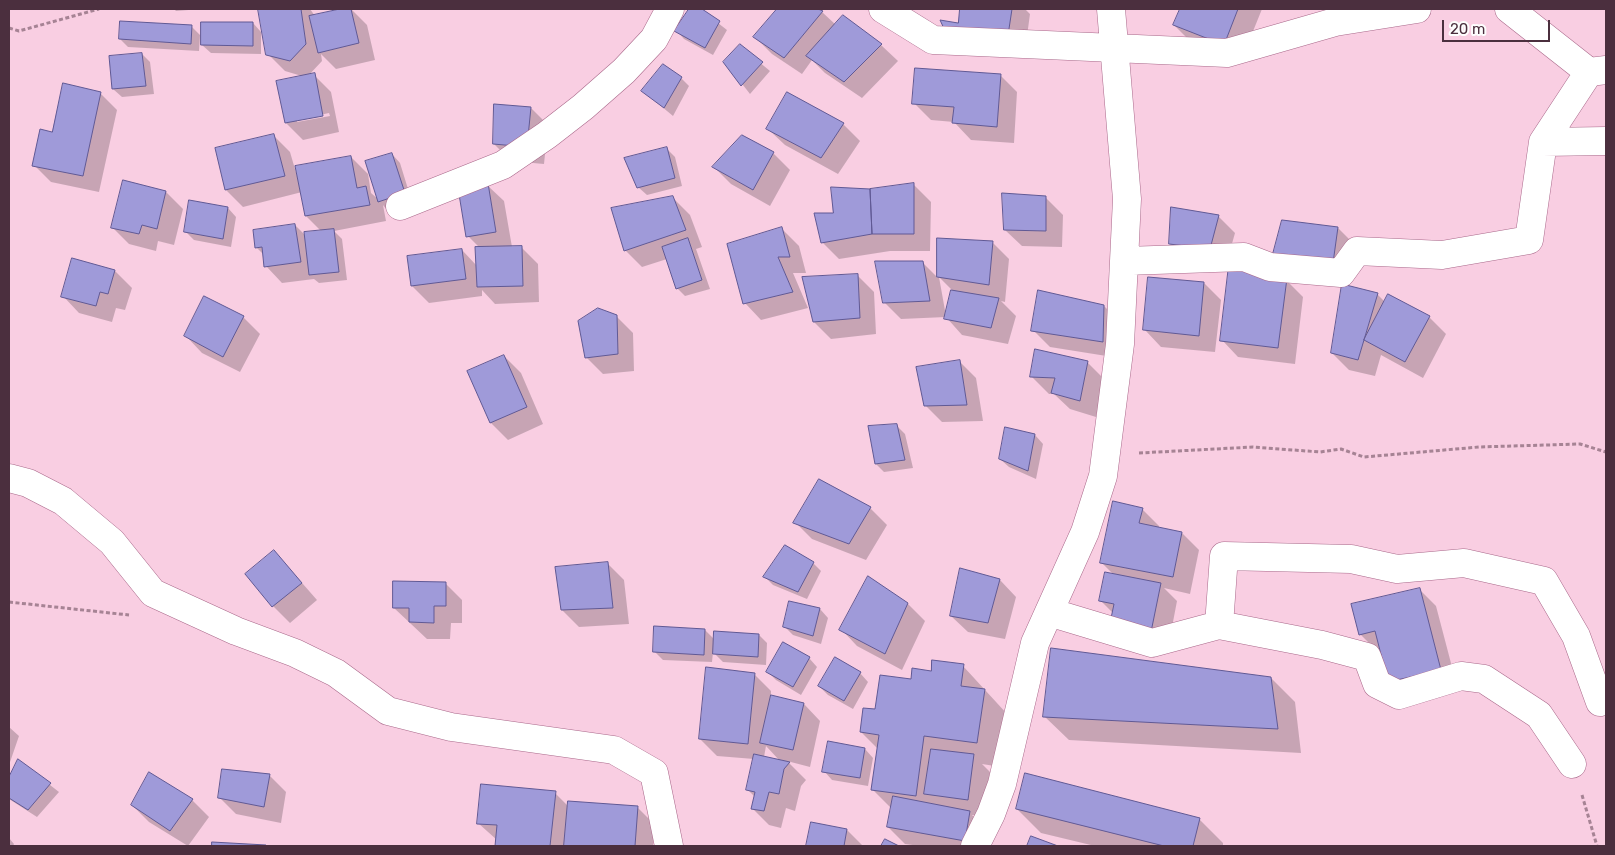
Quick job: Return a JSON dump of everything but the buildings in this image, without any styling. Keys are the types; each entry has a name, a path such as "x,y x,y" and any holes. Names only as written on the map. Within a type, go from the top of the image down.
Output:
{"street":[{"path":"400,206 503,165 547,135 583,108 624,71 654,39 670,9"},
{"path":"883,9 933,40 1227,53 1335,22 1416,9"},
{"path":"975,846 992,814 1002,784 1035,643 1092,513 1103,476 1120,344 1127,199 1116,49 1111,9"},
{"path":"1125,261 1244,257 1270,267 1341,273 1357,251 1442,255 1529,240 1543,142 1598,71 1509,9"},
{"path":"1543,142 1606,141"},
{"path":"9,478 28,482 63,501 112,542 153,592 236,631 295,653 336,672 388,711 451,727 614,750 654,773 669,846"},
{"path":"1219,626 1224,556 1352,559 1397,570 1464,563 1544,581 1576,636 1600,702"},
{"path":"1048,612 1152,643 1219,626 1322,645 1367,657 1377,684 1399,695 1460,676 1484,679 1539,715 1572,764"}],"path":[{"path":"9,28 19,32 99,9"},
{"path":"1106,455 1253,447 1320,452 1341,449 1364,457 1479,446 1572,444 1580,444 1606,452"},
{"path":"9,602 138,616"}]}
